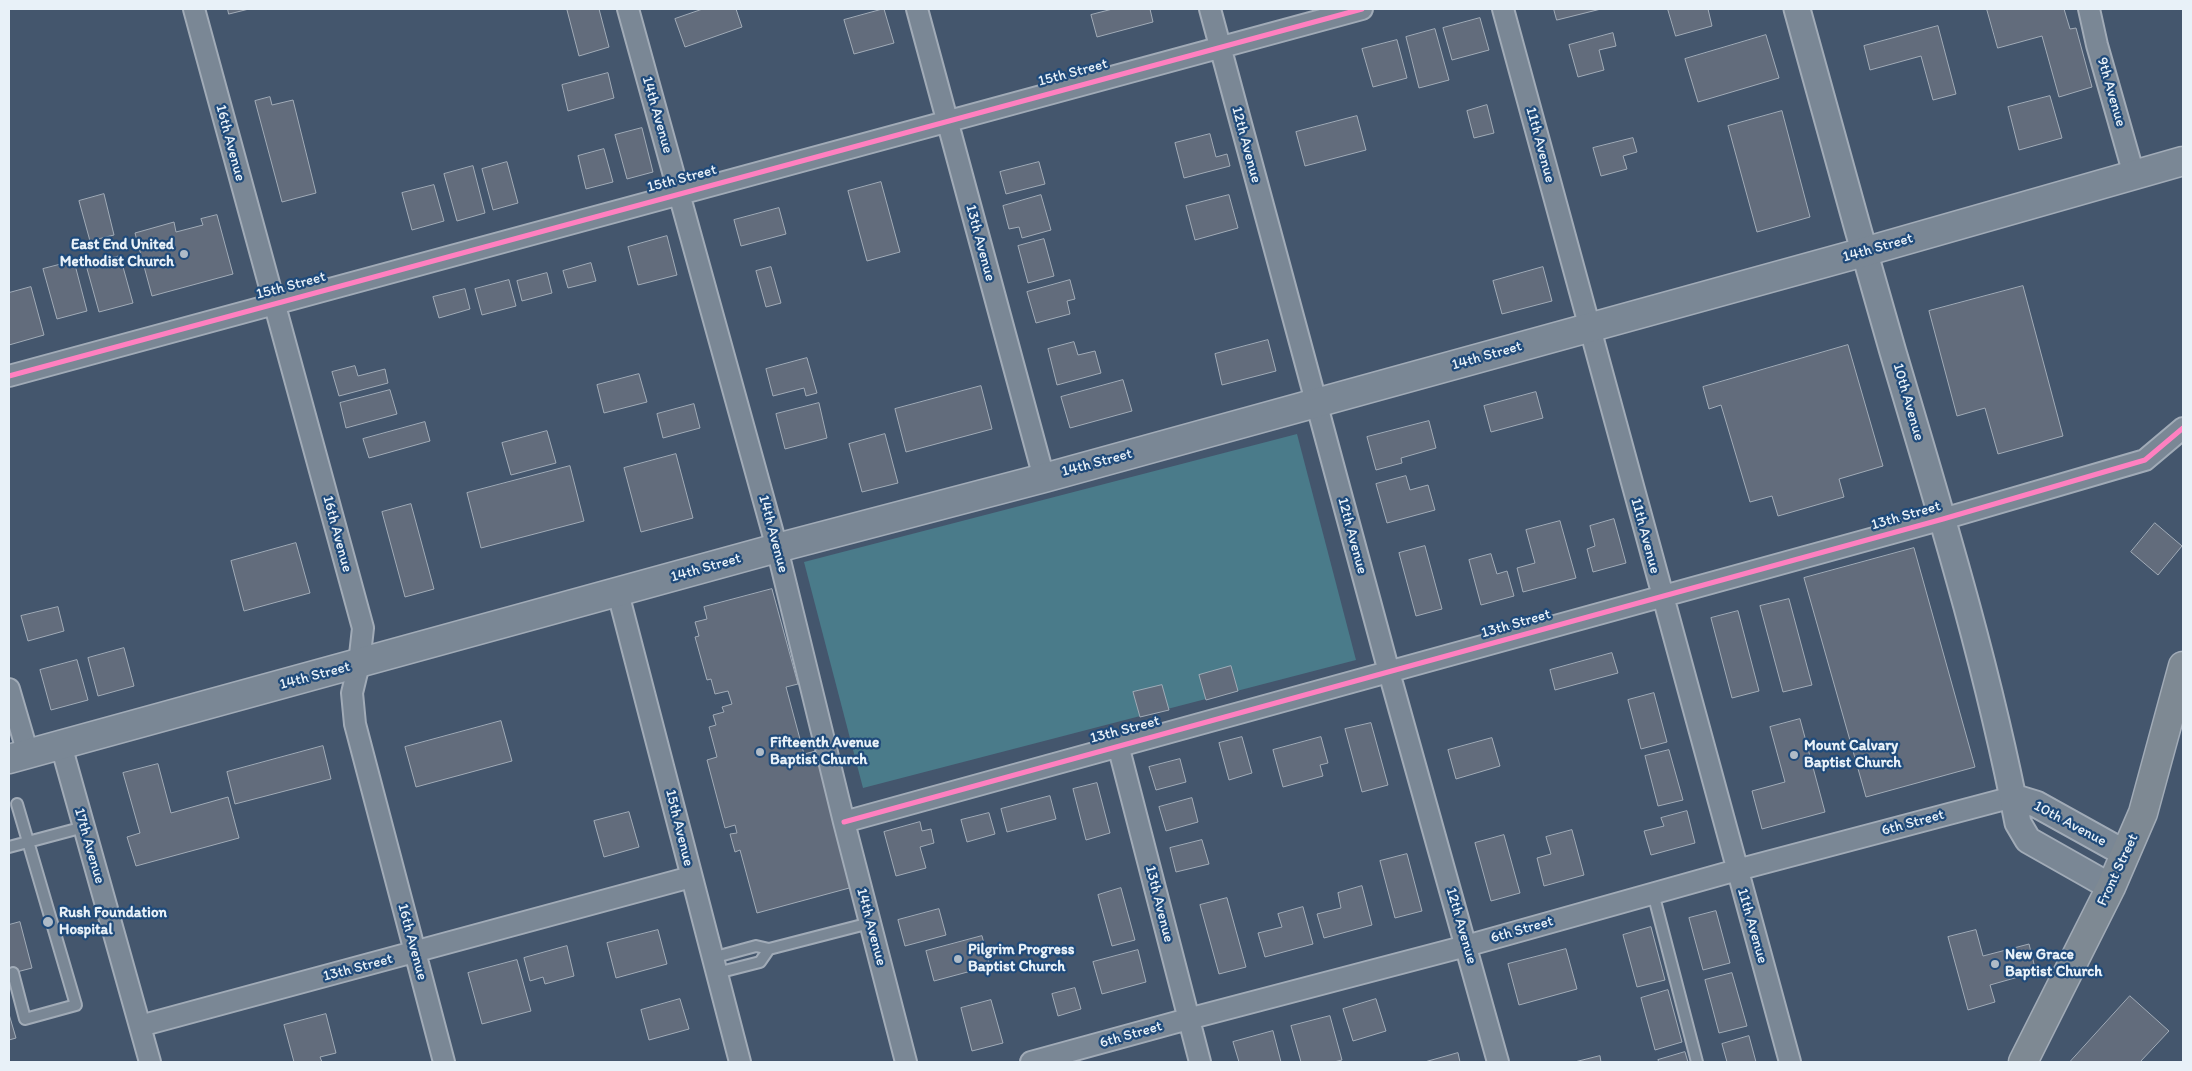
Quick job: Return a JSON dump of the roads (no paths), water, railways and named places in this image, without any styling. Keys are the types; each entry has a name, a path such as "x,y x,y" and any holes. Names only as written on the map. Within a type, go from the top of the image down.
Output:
{"main road":[{"name":"14th Street","path":"18,756 777,548 1044,478 1864,252 2183,161"},
{"name":"Front Street","path":"2023,1062 2111,887 2143,814 2183,666"}],"street":[{"name":"16th Avenue","path":"194,9 363,628 359,664 352,693 355,724 444,1062"},
{"name":"14th Avenue","path":"628,9 777,548 844,822 906,1062"},
{"name":"13th Avenue","path":"917,9 1044,478"},
{"name":"12th Avenue","path":"1210,9 1389,672 1498,1062"},
{"name":"15th Street","path":"9,376 947,120 1362,9"},
{"name":"11th Avenue","path":"1503,9 1790,1062"},
{"name":"10th Avenue","path":"1797,9 1864,252 1943,519 1979,653 2018,823 2028,840 2111,887"},
{"name":"9th Avenue","path":"2089,9 2097,45 2134,175"},
{"name":"13th Street","path":"844,822 1943,519 2144,460 2183,428"},
{"name":"15th Avenue","path":"618,593 740,1062"},
{"path":"9,689 18,756"},
{"name":"17th Avenue","path":"61,745 150,1062"},
{"name":"13th Avenue","path":"1118,745 1200,1062"},
{"name":"10th Avenue","path":"2013,797 2036,804 2126,854"},
{"name":"6th Street","path":"1031,1062 2013,797"},
{"name":"13th Street","path":"140,1026 691,877"}],"lane":[{"path":"13,973 25,1019 76,1005 17,804"},
{"path":"9,847 84,827"},
{"path":"1653,893 1697,1062"},
{"path":"714,966 756,946 770,949 870,923"},
{"path":"714,966 760,962 770,949"}],"place":[{"name":"East End United Methodist Church","path":"184,254"},
{"name":"Fifteenth Avenue Baptist Church","path":"760,752"},
{"name":"Mount Calvary Baptist Church","path":"1794,755"},
{"name":"Rush Foundation Hospital","path":"48,922"},
{"name":"Pilgrim Progress Baptist Church","path":"958,959"},
{"name":"New Grace Baptist Church","path":"1995,964"}]}
